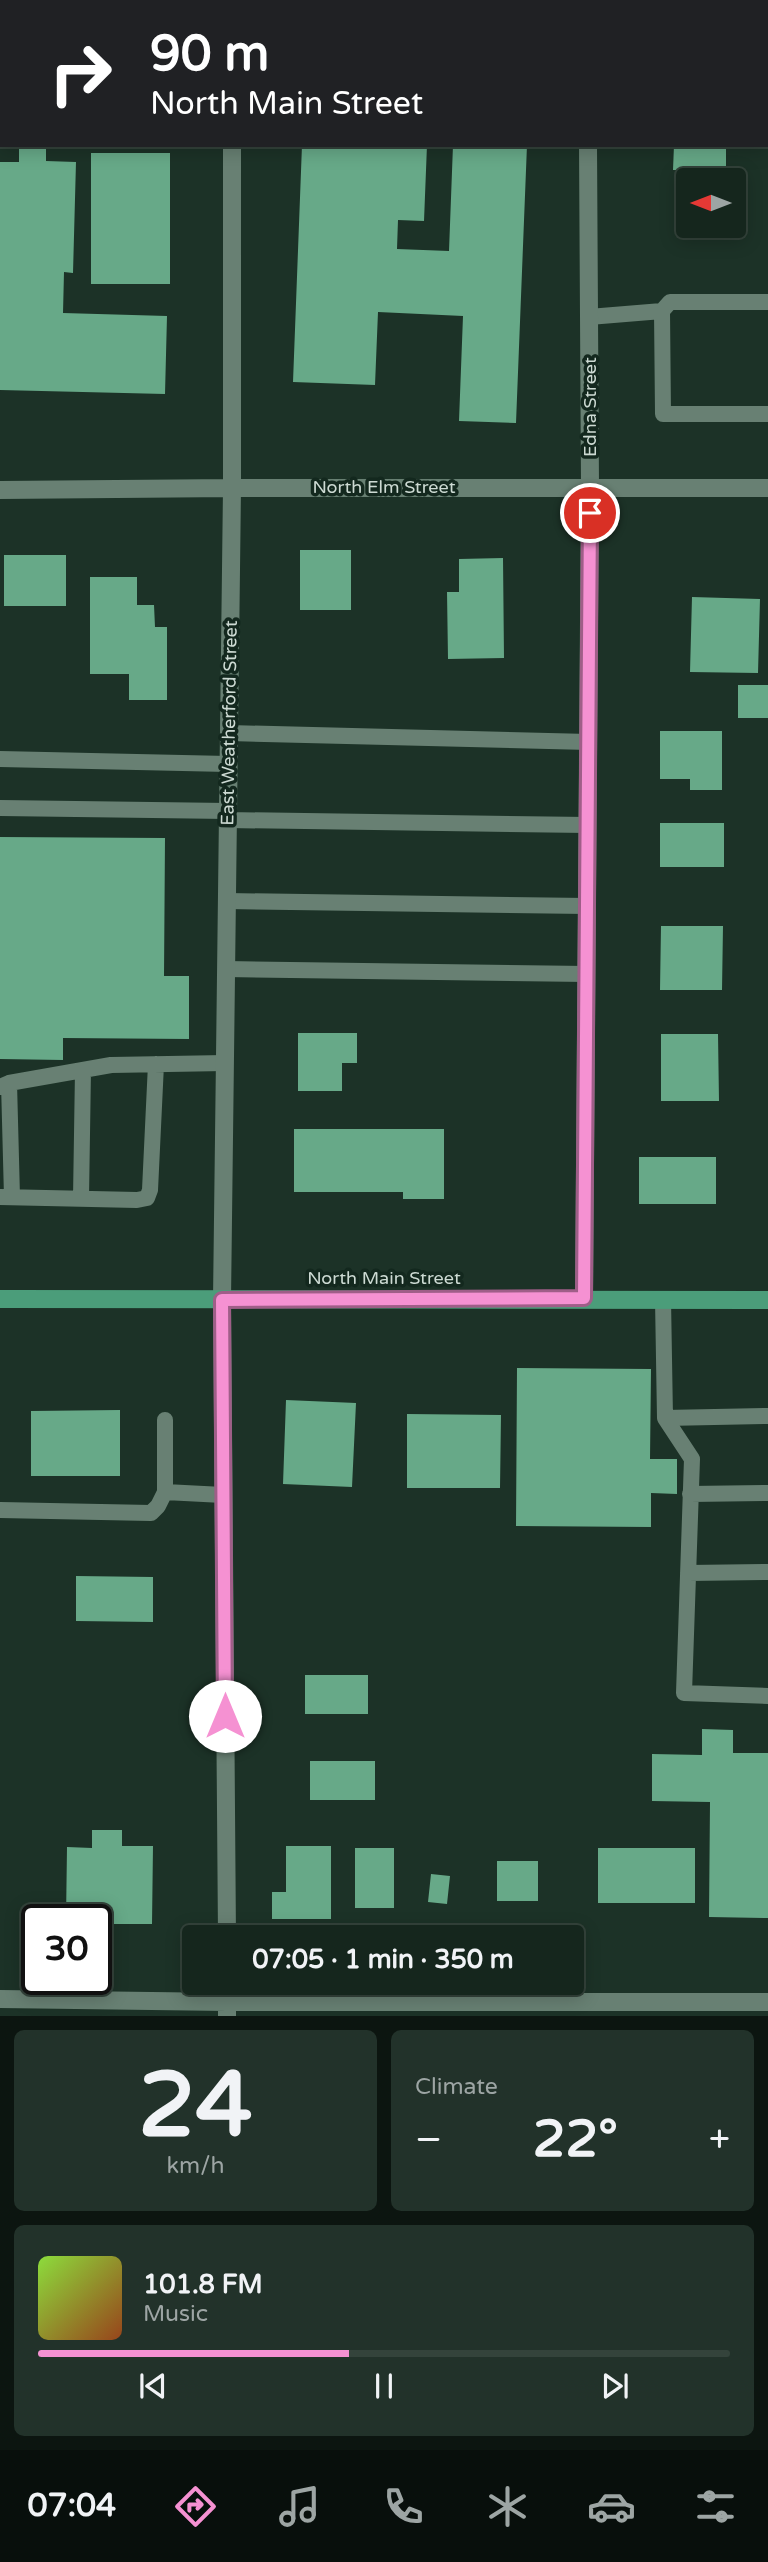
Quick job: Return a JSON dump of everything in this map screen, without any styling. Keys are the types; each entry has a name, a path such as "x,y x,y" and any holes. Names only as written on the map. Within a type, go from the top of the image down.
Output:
{"main road":[{"name":"North Main Street","path":"0,1299 768,1300"}],"street":[{"name":"East Weatherford Street","path":"227,1925 222,1300 232,488 232,147"},
{"name":"Edna Street","path":"584,1298 590,487 588,147"},
{"name":"North Elm Street","path":"0,490 768,488"},
{"path":"0,1999 227,2009 768,2002"}],"lane":[{"path":"768,302 670,302 662,311 663,414 768,414"},
{"path":"589,317 662,311"},
{"path":"229,733 589,742"},
{"path":"0,759 228,764"},
{"path":"0,808 587,825"},
{"path":"227,901 587,906"},
{"path":"226,969 587,974"},
{"path":"156,1064 150,1190 147,1198 6,1197 4,1085 111,1065 156,1064 225,1063"},
{"path":"81,1198 83,1070"},
{"path":"663,1299 665,1418 692,1460 684,1693 768,1696"},
{"path":"665,1418 768,1416"},
{"path":"0,1510 150,1513 158,1506 165,1492 165,1420"},
{"path":"165,1492 223,1494"},
{"path":"690,1494 768,1493"},
{"path":"688,1573 768,1572"}],"building":[{"path":"19,147 46,147 46,161 76,162 73,273 64,272 63,313 167,316 165,394 0,390 0,162 19,162"},
{"path":"302,147 427,147 424,221 398,220 397,249 449,251 453,147 527,147 516,423 459,421 463,316 378,312 375,385 293,382"},
{"path":"674,147 726,147 726,168 673,170"},
{"path":"91,153 170,153 170,284 91,284"},
{"path":"300,550 351,550 351,610 300,610"},
{"path":"4,555 66,555 66,606 4,606"},
{"path":"503,558 504,658 448,659 447,592 459,592 459,559"},
{"path":"90,577 137,577 137,605 154,605 155,627 167,627 167,700 129,700 129,674 90,674"},
{"path":"692,597 760,599 758,673 690,672"},
{"path":"738,685 768,685 768,718 738,718"},
{"path":"660,731 722,731 722,790 690,790 690,779 660,779"},
{"path":"660,823 724,823 724,867 660,867"},
{"path":"0,837 165,838 164,976 189,976 189,1039 63,1038 63,1060 0,1059"},
{"path":"661,926 723,926 722,990 660,990"},
{"path":"298,1033 357,1033 357,1063 342,1063 342,1091 298,1091"},
{"path":"661,1034 718,1034 719,1101 661,1101"},
{"path":"294,1129 444,1129 444,1199 403,1199 403,1192 294,1192"},
{"path":"639,1157 716,1157 716,1204 639,1204"},
{"path":"517,1368 651,1369 650,1459 677,1459 677,1494 651,1493 651,1527 516,1526"},
{"path":"286,1400 356,1403 352,1487 283,1484"},
{"path":"120,1410 120,1476 31,1476 31,1411"},
{"path":"407,1414 501,1415 500,1488 407,1488"},
{"path":"76,1576 153,1577 153,1622 76,1621"},
{"path":"305,1675 368,1675 368,1714 305,1714"},
{"path":"702,1729 733,1730 733,1753 768,1753 768,1918 709,1917 710,1802 652,1801 652,1754 702,1755"},
{"path":"310,1761 375,1761 375,1800 310,1800"},
{"path":"92,1830 122,1830 122,1846 153,1846 152,1924 112,1924 112,1904 66,1904 67,1847 92,1848"},
{"path":"286,1846 331,1846 331,1919 272,1919 272,1892 286,1892"},
{"path":"355,1848 394,1848 394,1908 355,1908"},
{"path":"598,1848 695,1848 695,1903 598,1903"},
{"path":"497,1861 538,1861 538,1901 497,1901"},
{"path":"431,1874 450,1876 447,1904 428,1902"}],"route":[{"path":"225,1716 222,1300 584,1298 590,513"}]}
